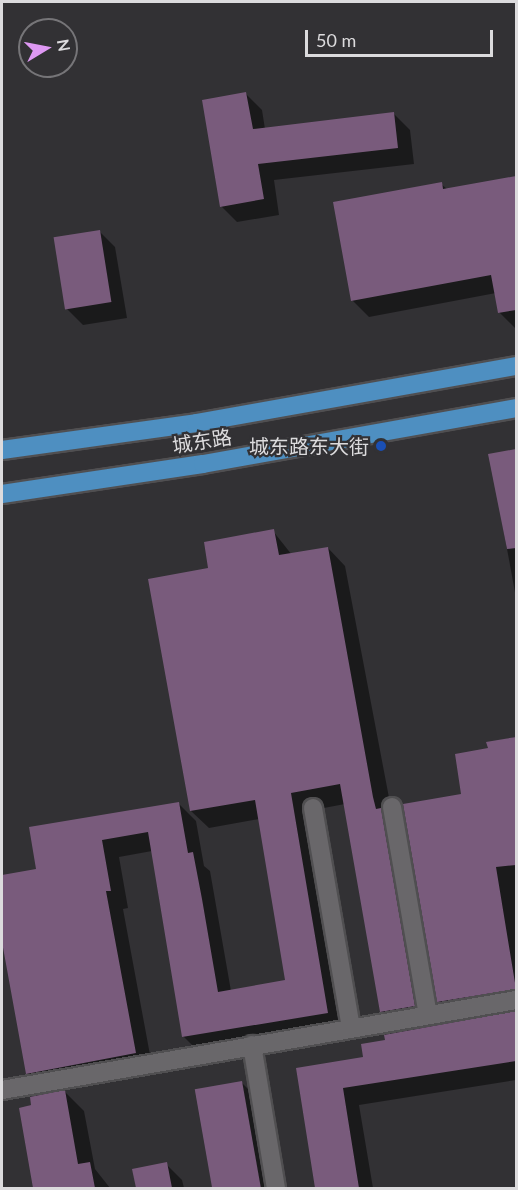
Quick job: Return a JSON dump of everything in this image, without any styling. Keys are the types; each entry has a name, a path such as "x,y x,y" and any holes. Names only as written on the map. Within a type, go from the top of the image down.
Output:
{"main road":[{"name":"城东路","path":"2,450 196,423 516,366"},
{"name":"城东路","path":"2,494 203,464 516,408"}],"lane":[{"path":"392,807 428,1015"},
{"path":"313,808 351,1027"},
{"path":"2,1090 351,1027 516,1000"},
{"path":"252,1045 276,1188"}],"building":[{"path":"246,92 253,129 394,112 398,148 258,164 264,199 220,207 202,100"},
{"path":"516,176 516,310 498,313 491,275 351,301 333,202 442,182 443,189"},
{"path":"100,230 111,302 65,309 54,237"},
{"path":"516,449 516,548 507,549 488,454"},
{"path":"274,529 279,555 328,547 373,797 376,809 381,808 415,1006 380,1012 340,784 291,793 328,1013 182,1037 148,832 102,840 111,891 106,891 136,1053 26,1074 2,942 2,875 36,869 29,827 179,802 188,853 193,852 218,992 285,980 255,800 190,811 148,579 208,568 204,542"},
{"path":"516,737 516,865 496,867 516,989 437,1002 403,804 461,794 455,754 488,748 486,742"},
{"path":"516,1011 516,1061 343,1088 359,1188 315,1188 296,1068 363,1057 361,1044 385,1040 384,1035"},
{"path":"242,1081 261,1188 212,1188 195,1089"},
{"path":"65,1090 78,1164 90,1162 95,1188 33,1188 19,1108 31,1105 30,1097"},
{"path":"167,1162 172,1188 136,1188 132,1169"}],"place":[{"name":"城东路东大街","path":"381,446"}]}
